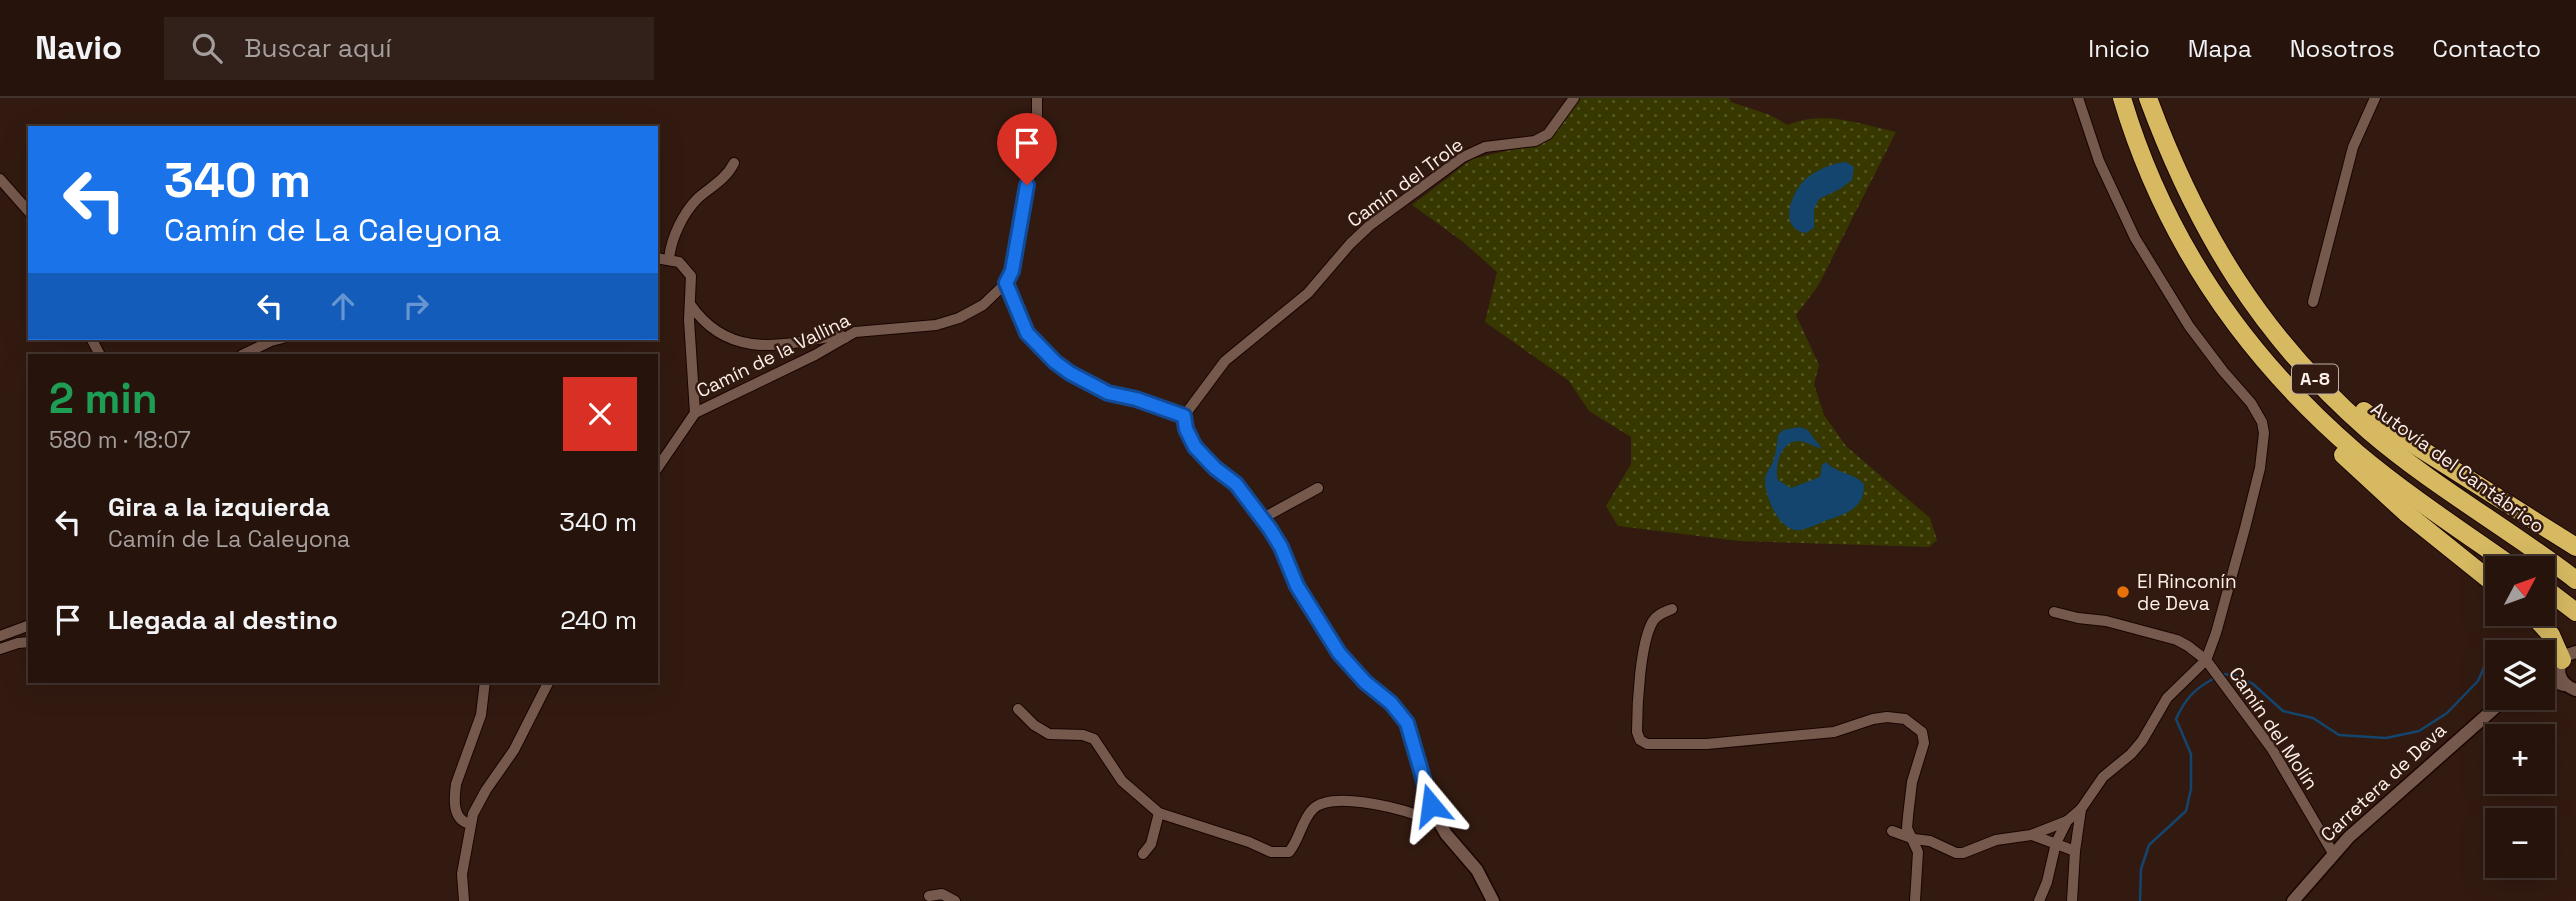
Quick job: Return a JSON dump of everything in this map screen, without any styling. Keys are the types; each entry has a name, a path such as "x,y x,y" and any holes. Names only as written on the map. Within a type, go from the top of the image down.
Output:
{"highway":[{"name":"A-8","path":"2122,98 2168,218 2210,291 2258,354 2302,401 2357,453 2412,496 2497,556"},
{"name":"Autovía del Cantábrico","path":"2148,98 2191,202 2223,262 2266,323 2316,380 2370,431 2576,580"},
{"path":"2154,98 2171,142 2232,259 2272,317 2323,375 2378,422 2576,547"},
{"path":"2258,354 2275,383 2330,443 2406,513 2485,576"},
{"path":"2555,596 2576,612"},
{"path":"2543,626 2565,660"}],"street":[{"path":"1037,98 1037,137 1012,271 1006,283 1027,333 1055,362 1070,373 1108,393 1136,399 1184,416 1186,429 1195,447 1215,468 1236,484 1263,518 1326,633 1365,682 1391,703 1407,723 1431,805 1438,820 1446,834 1477,870 1493,901"},
{"name":"Camín del Trole","path":"1184,416 1225,360 1308,293 1369,226 1463,157 1485,147 1535,141 1548,134 1574,98"},
{"path":"1892,831 1963,853 1996,840 2031,835 2067,821 2081,809 2103,777 2132,754 2167,698 2206,660 2216,633 2253,497 2260,468 2264,433 2262,422 2251,403 2222,371 2189,326 2135,238 2099,161 2078,98"},
{"path":"2313,302 2353,147 2375,98"},
{"path":"669,259 670,248 686,212 725,178 734,163"},
{"path":"0,179 28,211"},
{"path":"658,258 679,262 691,276 689,320 695,412"},
{"name":"Camín de la Vallina","path":"658,467 695,412 815,355 856,332 936,325 959,318 983,305 1006,283"},
{"path":"690,304 723,334 741,344 772,345 840,335 845,338"},
{"path":"244,354 275,340"},
{"path":"1263,518 1318,488"},
{"path":"1672,610 1660,614 1653,621 1642,660 1637,732 1640,740 1647,744 1707,744 1820,733 1887,717 1905,719 1922,732 1924,743 1910,793 1908,828 1919,860 1915,901"},
{"name":"Camín del Molín","path":"2053,612 2106,621 2176,640 2206,660 2287,773 2333,853"},
{"path":"0,636 28,626"},
{"path":"0,649 28,642"},
{"path":"2565,660 2560,678 2570,687"},
{"path":"470,824 461,820 458,815 456,784 481,715 485,683"},
{"path":"464,901 462,874 470,824 478,803 508,761 534,714 547,683"},
{"path":"1018,709 1034,725 1049,734 1083,734 1094,738 1122,781 1159,813 1278,853 1285,854 1293,848 1308,814 1322,802 1345,800 1416,814 1431,821 1438,820"},
{"name":"Carretera de Deva","path":"2293,901 2333,853 2493,710"},
{"path":"2071,901 2081,809"},
{"path":"1143,854 1151,844 1159,813"},
{"path":"2039,901 2047,882 2056,843 2067,821"},
{"path":"2031,835 2075,851"},
{"path":"929,896 942,894 955,901"}],"shaded area":[{"path":"1574,98 1729,98 1731,102 1770,115 1788,125 1828,119 1855,122 1896,132 1818,286 1796,315 1819,365 1814,384 1824,415 1846,446 1930,518 1937,540 1929,547 1739,541 1618,526 1606,506 1631,464 1631,437 1589,411 1569,381 1485,322 1497,272 1462,241 1412,205 1472,159 1548,141"}],"water":[{"path":"1846,162 1854,167 1852,180 1819,199 1814,209 1814,228 1806,233 1798,230 1793,226 1789,213 1793,197 1801,184 1822,169"},
{"path":"1800,427 1808,430 1822,449 1800,441 1788,444 1778,461 1778,480 1791,488 1820,477 1822,465 1826,462 1864,484 1861,499 1852,509 1800,530 1786,526 1775,513 1765,478 1774,458 1778,435 1783,430"}],"waterway":[{"path":"2220,674 2236,675 2253,684 2283,711 2313,718 2339,735 2386,738 2419,731 2447,713 2478,681 2496,639"},
{"path":"2140,901 2141,869 2149,845 2186,811 2191,789 2191,754 2176,719 2191,695 2215,678"}],"place":[{"name":"El Rinconín de Deva","path":"2123,592"}],"route":[{"path":"1027,185 1012,271 1006,283 1027,333 1055,362 1090,385 1184,416 1186,429 1195,447 1215,468 1236,484 1270,529 1281,547 1297,586 1339,653 1365,682 1391,703 1407,723 1431,805"}]}
